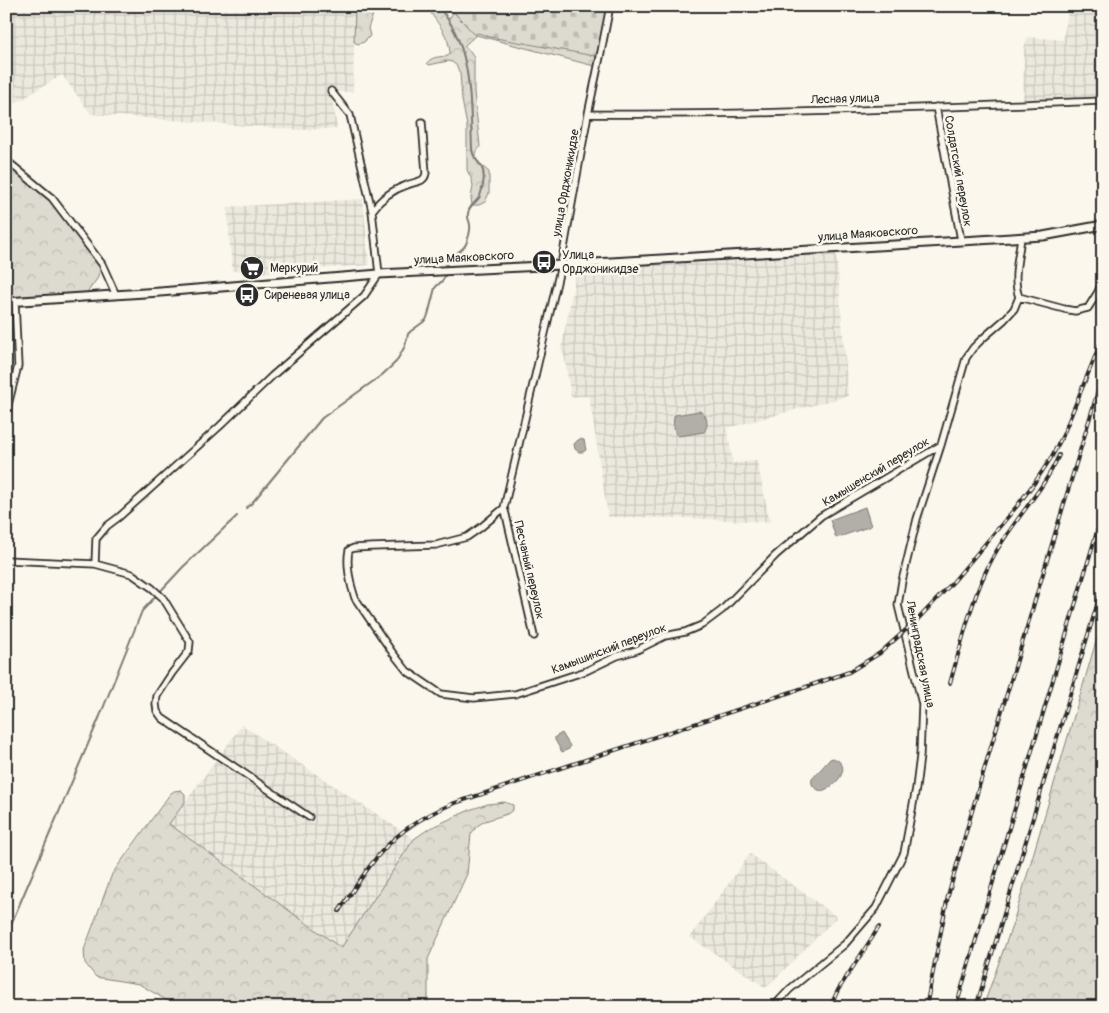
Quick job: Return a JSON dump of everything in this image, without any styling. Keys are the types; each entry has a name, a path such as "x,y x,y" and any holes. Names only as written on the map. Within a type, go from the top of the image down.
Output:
{"street":[{"name":"улица Орджоникидзе","path":"504,508 561,265 588,114 610,6"},
{"path":"95,564 96,539 107,526 206,439 272,376 364,296 379,274 372,211 350,115 331,91"},
{"name":"Лесная улица","path":"588,114 697,114 1103,101"},
{"name":"Солдатский переулок","path":"936,107 960,240"},
{"path":"372,211 387,194 422,180 425,177 422,122"},
{"path":"6,160 52,198 102,264 116,295"},
{"name":"улица Маяковского","path":"6,302 440,270 561,265 1043,236 1102,226"},
{"path":"1021,237 1016,278 1016,288 1019,297 1075,311 1088,308 1103,280"},
{"name":"Ленинградская улица","path":"773,1007 790,989 845,944 876,908 904,853 920,756 922,704 898,605 902,581 917,519 966,358 982,338 1009,315 1019,297"},
{"path":"6,414 18,366 15,302"},
{"name":"Камышенский переулок","path":"821,516 941,445"},
{"name":"Камышинский переулок","path":"504,508 467,537 436,545 354,548 350,550 348,555 352,591 355,598 392,652 407,670 441,694 474,698 515,694 586,671 665,636 685,632 702,625 722,610 776,555 821,516"},
{"name":"Песчаный переулок","path":"504,508 534,636"},
{"path":"6,560 95,564 132,574 152,588 163,598 190,642 189,651 157,696 156,704 162,718 309,817"}],"shaded area":[{"path":"6,6 355,6 353,92 331,92 337,128 300,130 91,114 62,75 6,109"},
{"path":"1103,6 1103,98 1023,99 1024,48 1028,37 1063,40 1069,7"},
{"path":"363,199 369,265 260,273 257,269 232,271 227,207"},
{"path":"836,248 848,396 727,428 733,463 757,461 770,522 608,517 589,396 571,397 564,355 561,349 578,264"},
{"path":"699,411 707,420 707,427 704,432 679,436 676,434 673,422 675,415"},
{"path":"580,439 584,440 586,450 583,452 575,449 574,444"},
{"path":"865,507 871,526 836,538 830,520"},
{"path":"242,725 414,839 342,948 169,824"},
{"path":"562,733 570,746 569,749 562,752 555,737"},
{"path":"833,758 839,762 843,771 832,786 821,791 815,788 812,779"},
{"path":"750,854 837,917 766,988 690,937"}],"green space":[{"path":"356,6 372,6 373,15 368,28 370,36 364,42 358,44 354,42"},
{"path":"426,6 438,6 448,20 453,13 448,6 598,6 598,67 476,35 464,46 471,52 474,58 474,92 480,146 474,157 489,172 489,193 485,202 479,205 472,205 473,186 467,170 467,126 462,100 460,73 452,62 448,61 429,65 427,63 434,58 448,56 450,53 445,34"},
{"path":"448,6 610,6 600,57 490,37 478,33 475,35"},
{"path":"18,169 52,198 102,264 97,279 84,297 6,302 6,177"},
{"path":"1097,638 1103,640 1103,1007 983,1007 1013,923"},
{"path":"181,790 185,794 185,802 169,824 341,948 414,839 430,828 488,804 504,802 513,805 513,810 507,814 485,821 477,826 471,834 467,874 428,959 429,1007 178,1007 139,984 96,977 85,963 84,950 112,874 170,794"}],"waterway":[{"path":"438,6 458,38 464,56 470,93 472,149 474,157 483,169 484,177 480,196 468,211 470,230 466,244 448,260 446,269"},
{"path":"246,508 322,418 382,375 396,362 405,346 408,334 426,320 435,288 443,281 446,273"},
{"path":"6,936 100,716 142,611 183,567 237,516"}],"railway":[{"path":"339,911 385,848 406,829 436,811 452,804 849,672 880,653 918,619 953,582 1035,482 1063,435 1103,337"},
{"path":"926,1007 948,896 1103,374"},
{"path":"950,683 978,590 991,561 1007,534 1044,483 1059,455"},
{"path":"956,1007 1103,511"},
{"path":"976,1007 1103,585"},
{"path":"830,1007 838,990 879,927"}],"place":[{"name":"Улица Орджоникидзе","path":"544,262"},
{"name":"Меркурий","path":"252,268"},
{"name":"Сиреневая улица","path":"247,295"}]}
